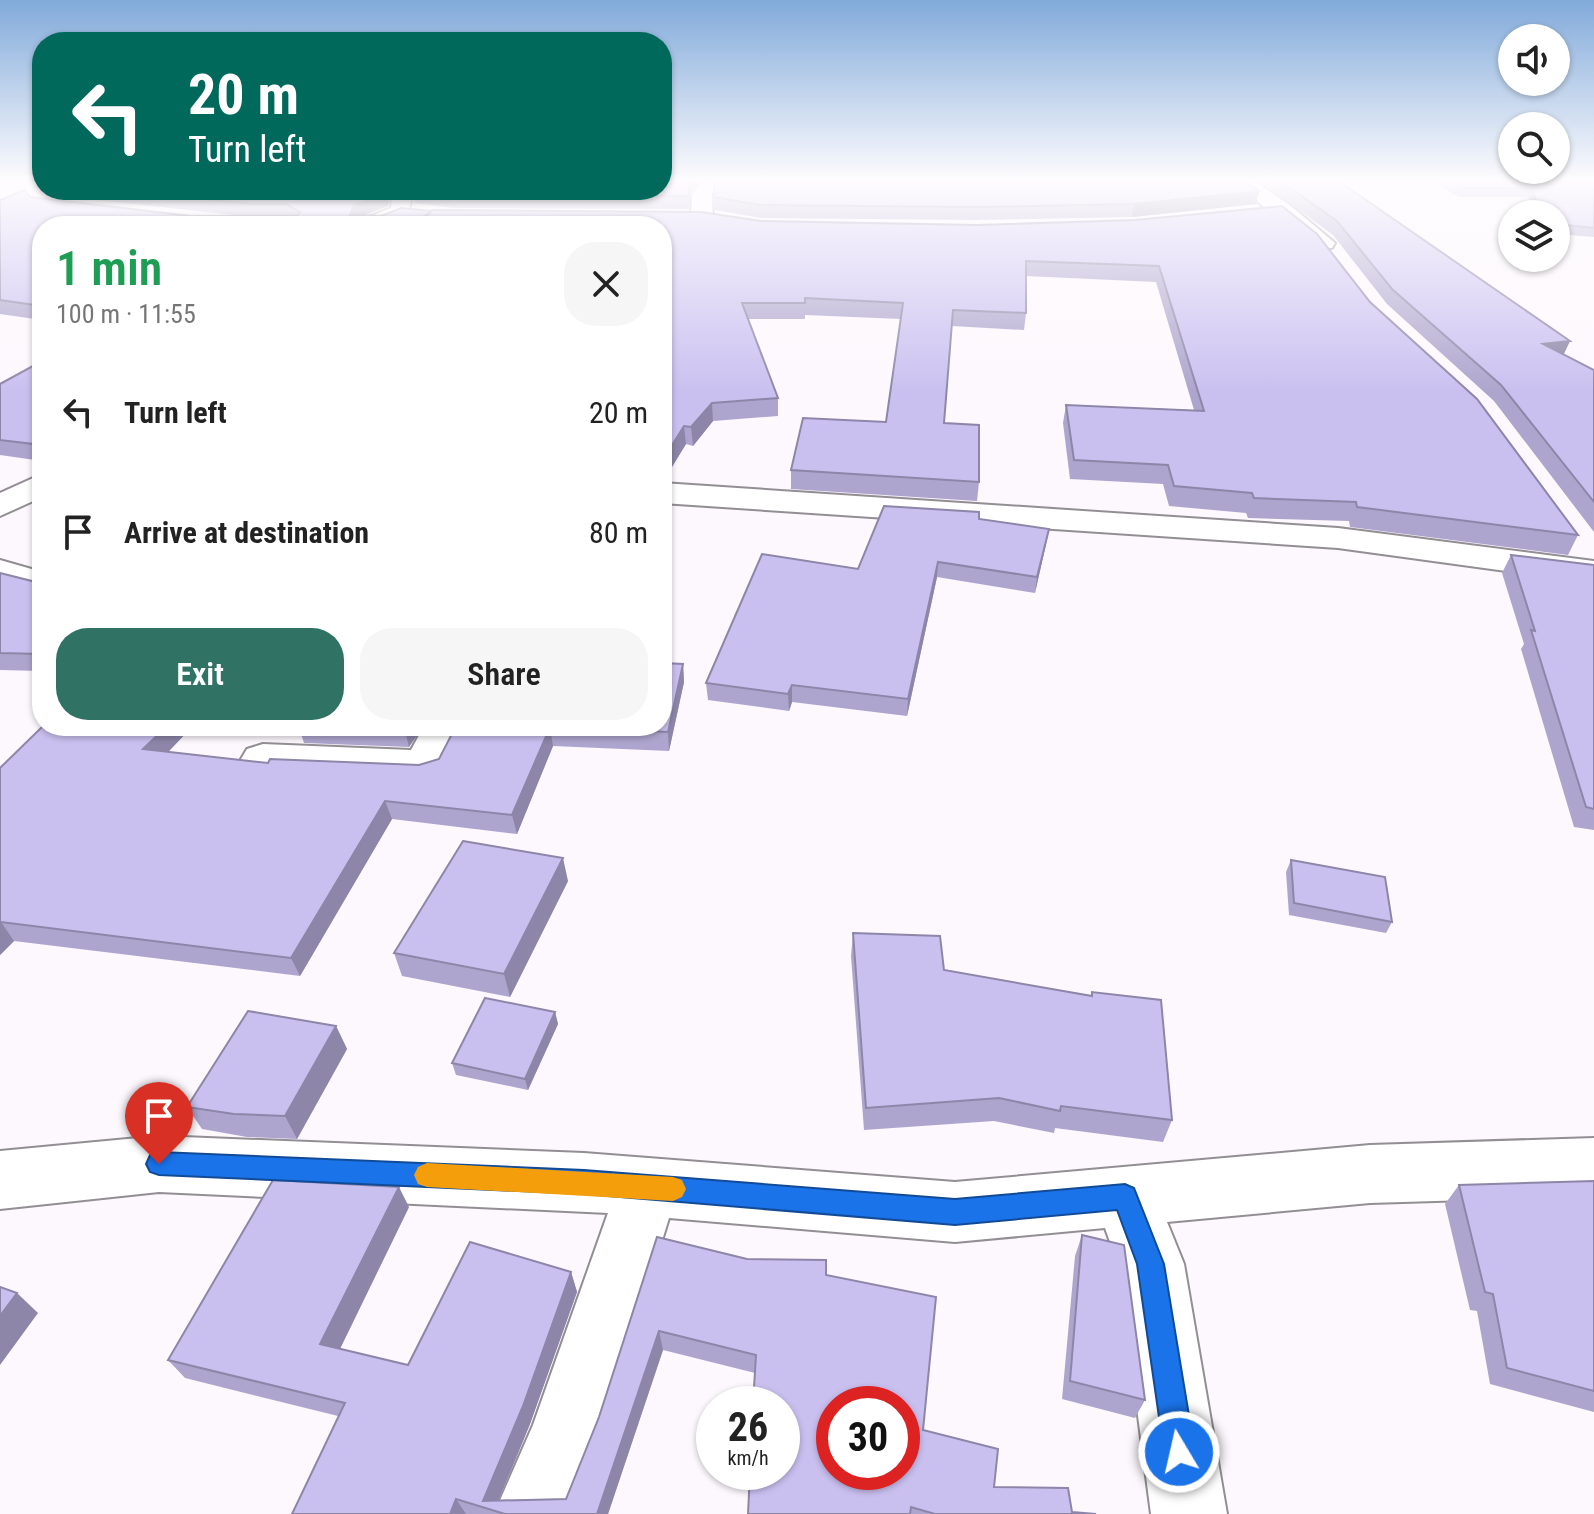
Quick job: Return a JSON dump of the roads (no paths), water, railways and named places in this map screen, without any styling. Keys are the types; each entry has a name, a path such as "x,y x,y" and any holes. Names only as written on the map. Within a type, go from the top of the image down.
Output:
{"street":[{"path":"1330,251 1341,265"},
{"path":"0,506 32,489"},
{"path":"672,494 1338,538 1591,560"},
{"path":"0,571 32,581"},
{"path":"263,759 425,765 440,736"},
{"path":"0,1180 159,1164 648,1187 955,1212 1370,1174 1594,1167"},
{"path":"532,1514 566,1433 648,1187"},
{"path":"1125,1197 1151,1264 1189,1514"}]}
